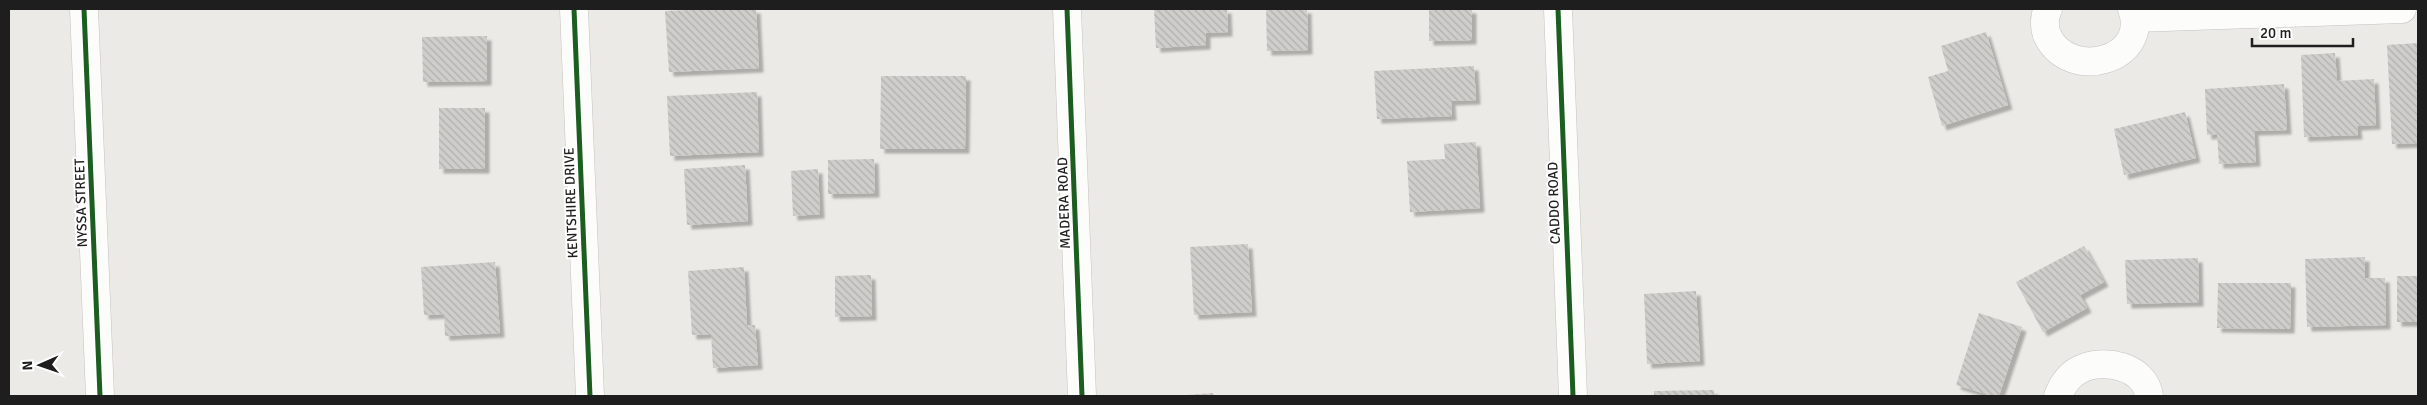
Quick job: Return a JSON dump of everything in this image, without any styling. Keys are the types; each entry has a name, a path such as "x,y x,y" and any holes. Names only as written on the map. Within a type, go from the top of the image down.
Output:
{"street":[{"name":"NYSSA STREET","path":"84,9 100,396"},
{"name":"KENTSHIRE DRIVE","path":"574,9 590,396"},
{"name":"MADERA ROAD","path":"1067,9 1082,396"},
{"name":"CADDO ROAD","path":"1558,9 1573,396"},
{"path":"2048,9 2045,29 2052,44 2064,55 2080,61 2098,62 2114,56 2126,46 2133,33 2133,14 2402,9"},
{"path":"2058,396 2065,381 2079,370 2096,364 2113,364 2128,369 2141,380 2149,396"}],"building":[{"path":"756,9 759,68 669,72 665,11"},
{"path":"1154,9 1227,9 1228,32 1206,33 1206,45 1156,48"},
{"path":"1266,9 1307,9 1308,50 1267,51"},
{"path":"1429,9 1472,9 1472,40 1429,41"},
{"path":"1986,32 2008,105 1942,126 1928,77 1948,71 1941,46"},
{"path":"487,36 487,81 423,82 422,37"},
{"path":"2418,43 2418,143 2392,144 2387,45"},
{"path":"2335,53 2337,81 2374,79 2376,125 2357,126 2358,135 2304,137 2301,55"},
{"path":"1474,66 1476,100 1451,101 1452,116 1377,119 1374,71"},
{"path":"881,76 966,76 965,149 880,149"},
{"path":"2284,84 2287,130 2254,131 2256,162 2219,164 2217,134 2207,135 2205,89"},
{"path":"757,92 759,152 670,156 667,96"},
{"path":"439,108 485,108 485,169 439,169"},
{"path":"2185,112 2196,158 2124,175 2114,129"},
{"path":"1476,142 1480,208 1410,212 1407,161 1445,159 1444,144"},
{"path":"874,159 875,193 828,194 828,160"},
{"path":"745,165 748,221 687,225 684,169"},
{"path":"818,169 820,214 793,216 791,171"},
{"path":"1248,244 1252,312 1194,315 1190,247"},
{"path":"2084,246 2104,282 2080,295 2087,308 2043,332 2016,282"},
{"path":"2365,257 2365,278 2385,278 2386,325 2307,327 2305,259"},
{"path":"2198,258 2199,302 2127,304 2125,260"},
{"path":"495,262 500,333 445,336 444,314 424,315 421,267"},
{"path":"744,267 747,325 755,325 758,365 713,368 711,334 692,335 688,271"},
{"path":"871,275 872,316 835,317 835,276"},
{"path":"2397,276 2418,276 2418,322 2397,322"},
{"path":"2218,283 2291,283 2290,329 2217,328"},
{"path":"1696,291 1700,361 1647,364 1644,294"},
{"path":"1979,313 2022,327 1999,396 1992,396 1956,385"},
{"path":"1714,390 1714,396 1654,396 1654,391"},
{"path":"1213,393 1214,396 1187,396 1187,395"}],"cycle path":[{"path":"84,9 100,396"},
{"path":"574,9 590,396"},
{"path":"1067,9 1082,396"},
{"path":"1558,9 1573,396"}]}
